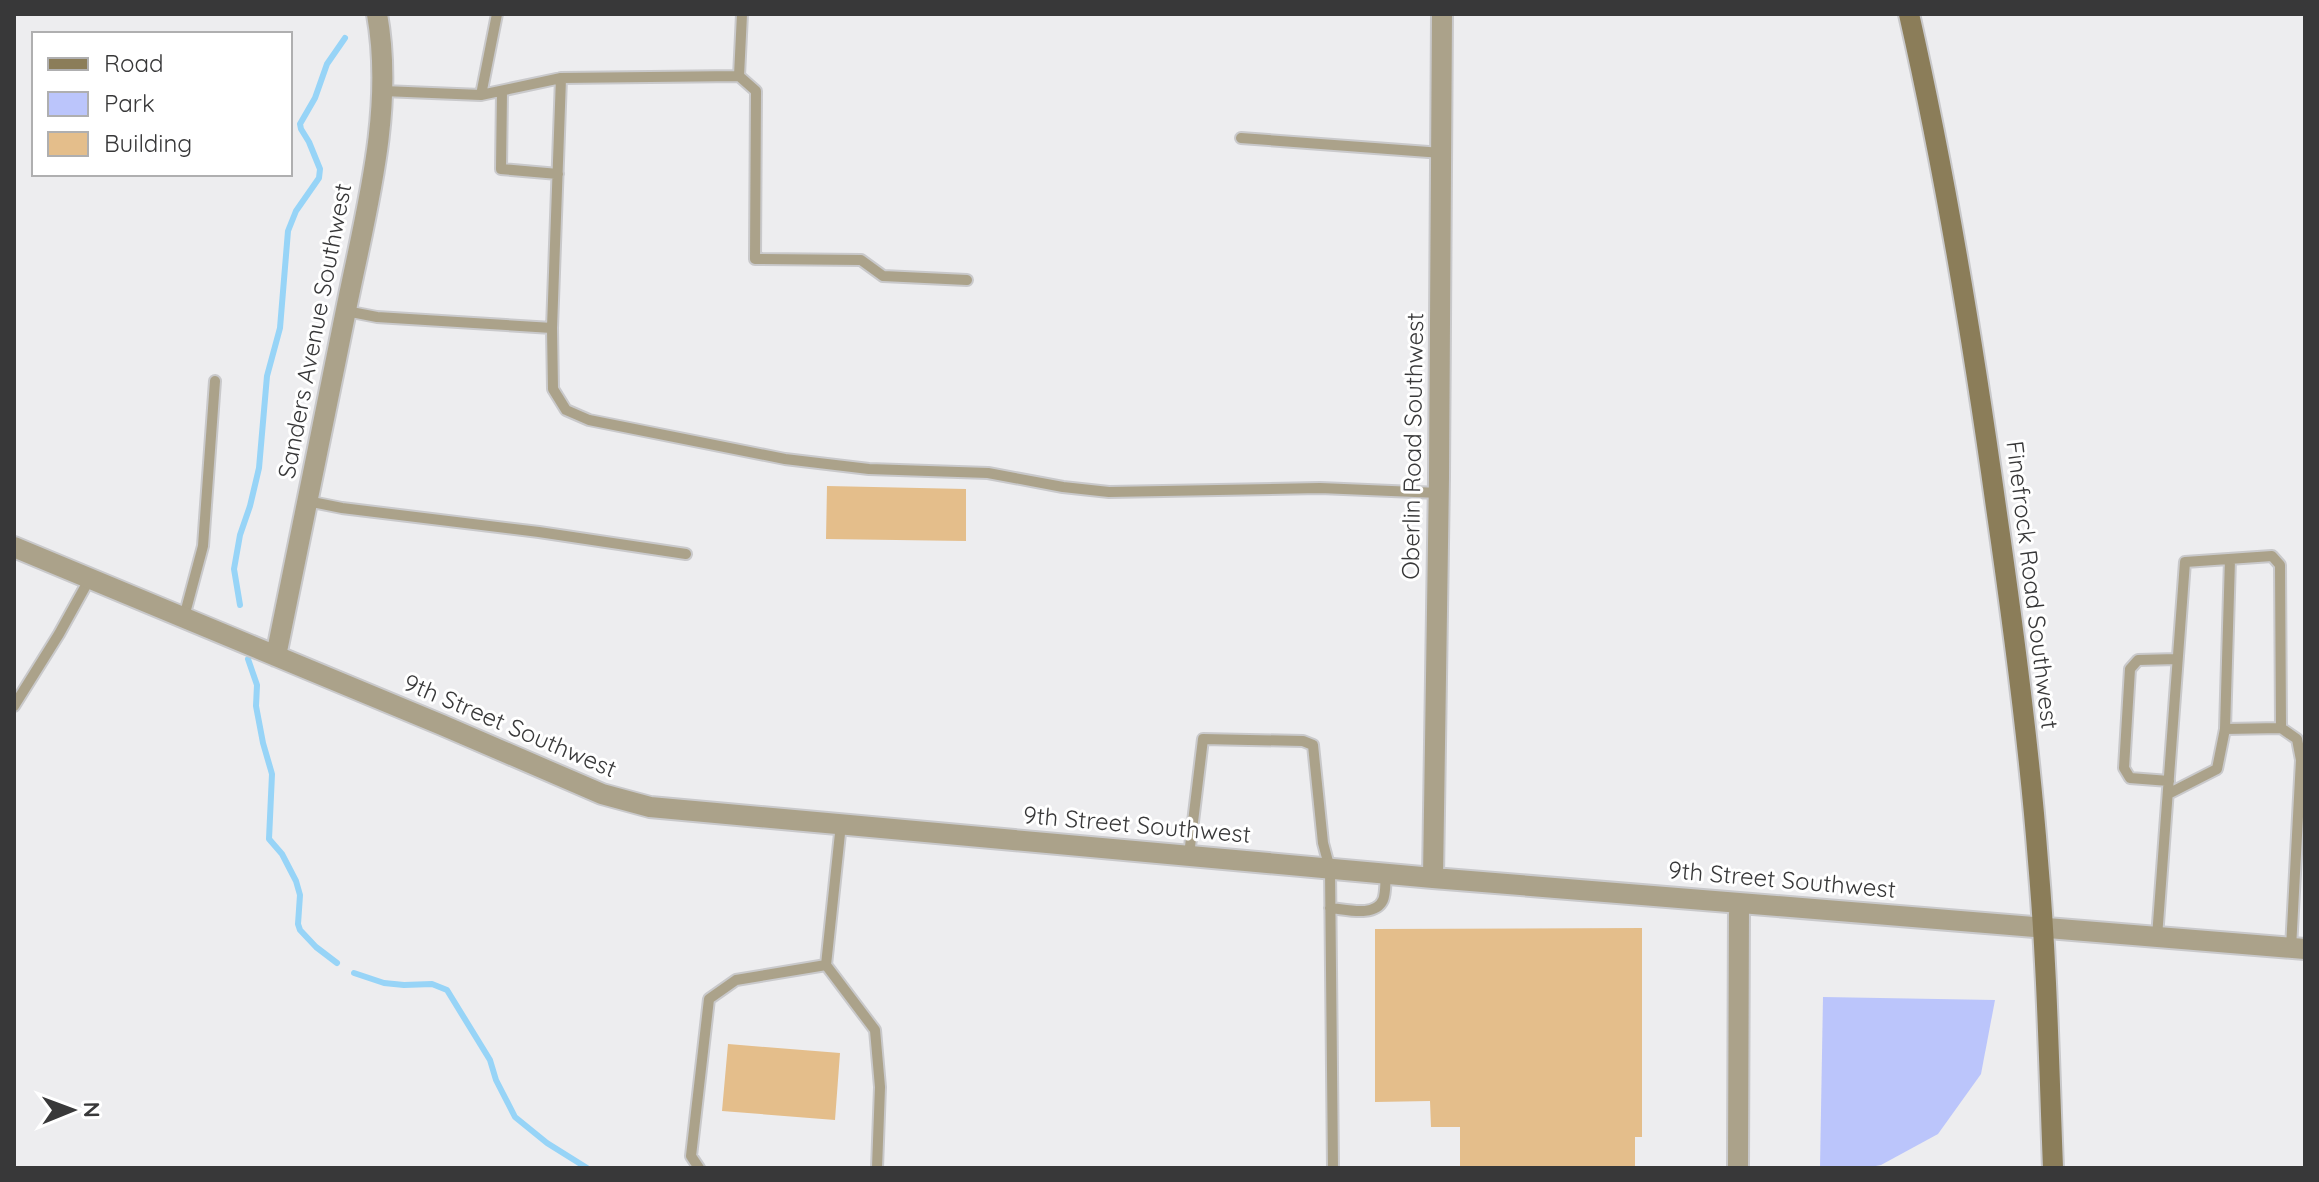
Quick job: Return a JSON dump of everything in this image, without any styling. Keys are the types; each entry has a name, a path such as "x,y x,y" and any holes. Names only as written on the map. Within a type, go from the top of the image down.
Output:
{"main road":[{"name":"Finefrock Road Southwest","path":"1909,14 1939,158 1986,438 2009,599 2030,775 2042,927 2053,1168"}],"street":[{"name":"Sanders Avenue Southwest","path":"276,656 380,130 382,45 377,14"},
{"name":"Oberlin Road Southwest","path":"1433,878 1442,14"},
{"name":"9th Street Southwest","path":"14,547 554,775 626,802 650,807 1386,874 2298,949"},
{"path":"1738,1168 1739,903"}],"lane":[{"path":"481,95 497,14"},
{"path":"739,76 742,14"},
{"path":"383,91 481,95 561,78 739,76 756,91 755,259 861,260 883,276 967,280"},
{"path":"561,78 552,328 553,389 566,410 589,420 785,459 869,469 988,473 1109,492 1320,488 1439,493"},
{"path":"502,91 501,169 558,174"},
{"path":"1241,138 1442,153"},
{"path":"346,311 377,317 552,328"},
{"path":"184,617 203,546 215,381"},
{"path":"307,501 686,554"},
{"path":"2157,937 2185,562 2272,556 2280,565 2281,728"},
{"path":"2168,794 2217,769 2225,729 2230,559"},
{"path":"14,706 90,578"},
{"path":"2169,781 2130,778 2124,768 2130,669 2138,660 2177,659"},
{"path":"2225,729 2281,728 2297,739 2301,760 2296,849 2298,949"},
{"path":"1189,855 1203,739 1303,741 1313,745 1323,843 1330,869 1333,1168"},
{"path":"841,824 826,965 875,1030 880,1087 877,1168"},
{"path":"1330,908 1368,911 1376,908 1383,899 1386,874"},
{"path":"699,1168 691,1156 709,999 736,980 826,965"}],"green space":[{"path":"1823,997 1995,1000 1981,1074 1938,1134 1881,1165 1820,1168"}],"building":[{"path":"827,486 966,489 966,541 826,539"},
{"path":"1642,928 1642,1137 1635,1137 1635,1168 1460,1168 1460,1127 1431,1127 1430,1101 1375,1102 1375,929"},
{"path":"728,1044 840,1053 835,1120 722,1111"}],"waterway":[{"path":"240,605 234,569 259,468 267,376 280,328 288,231 296,211 319,178 320,169 300,124 315,98 327,64 345,38"},
{"path":"248,659 257,685 256,706 272,774 269,839 282,854 296,881 300,895 300,930 337,963"},
{"path":"354,973 384,983 432,984 447,990 490,1060 496,1080 515,1117 547,1143 587,1168"}]}
